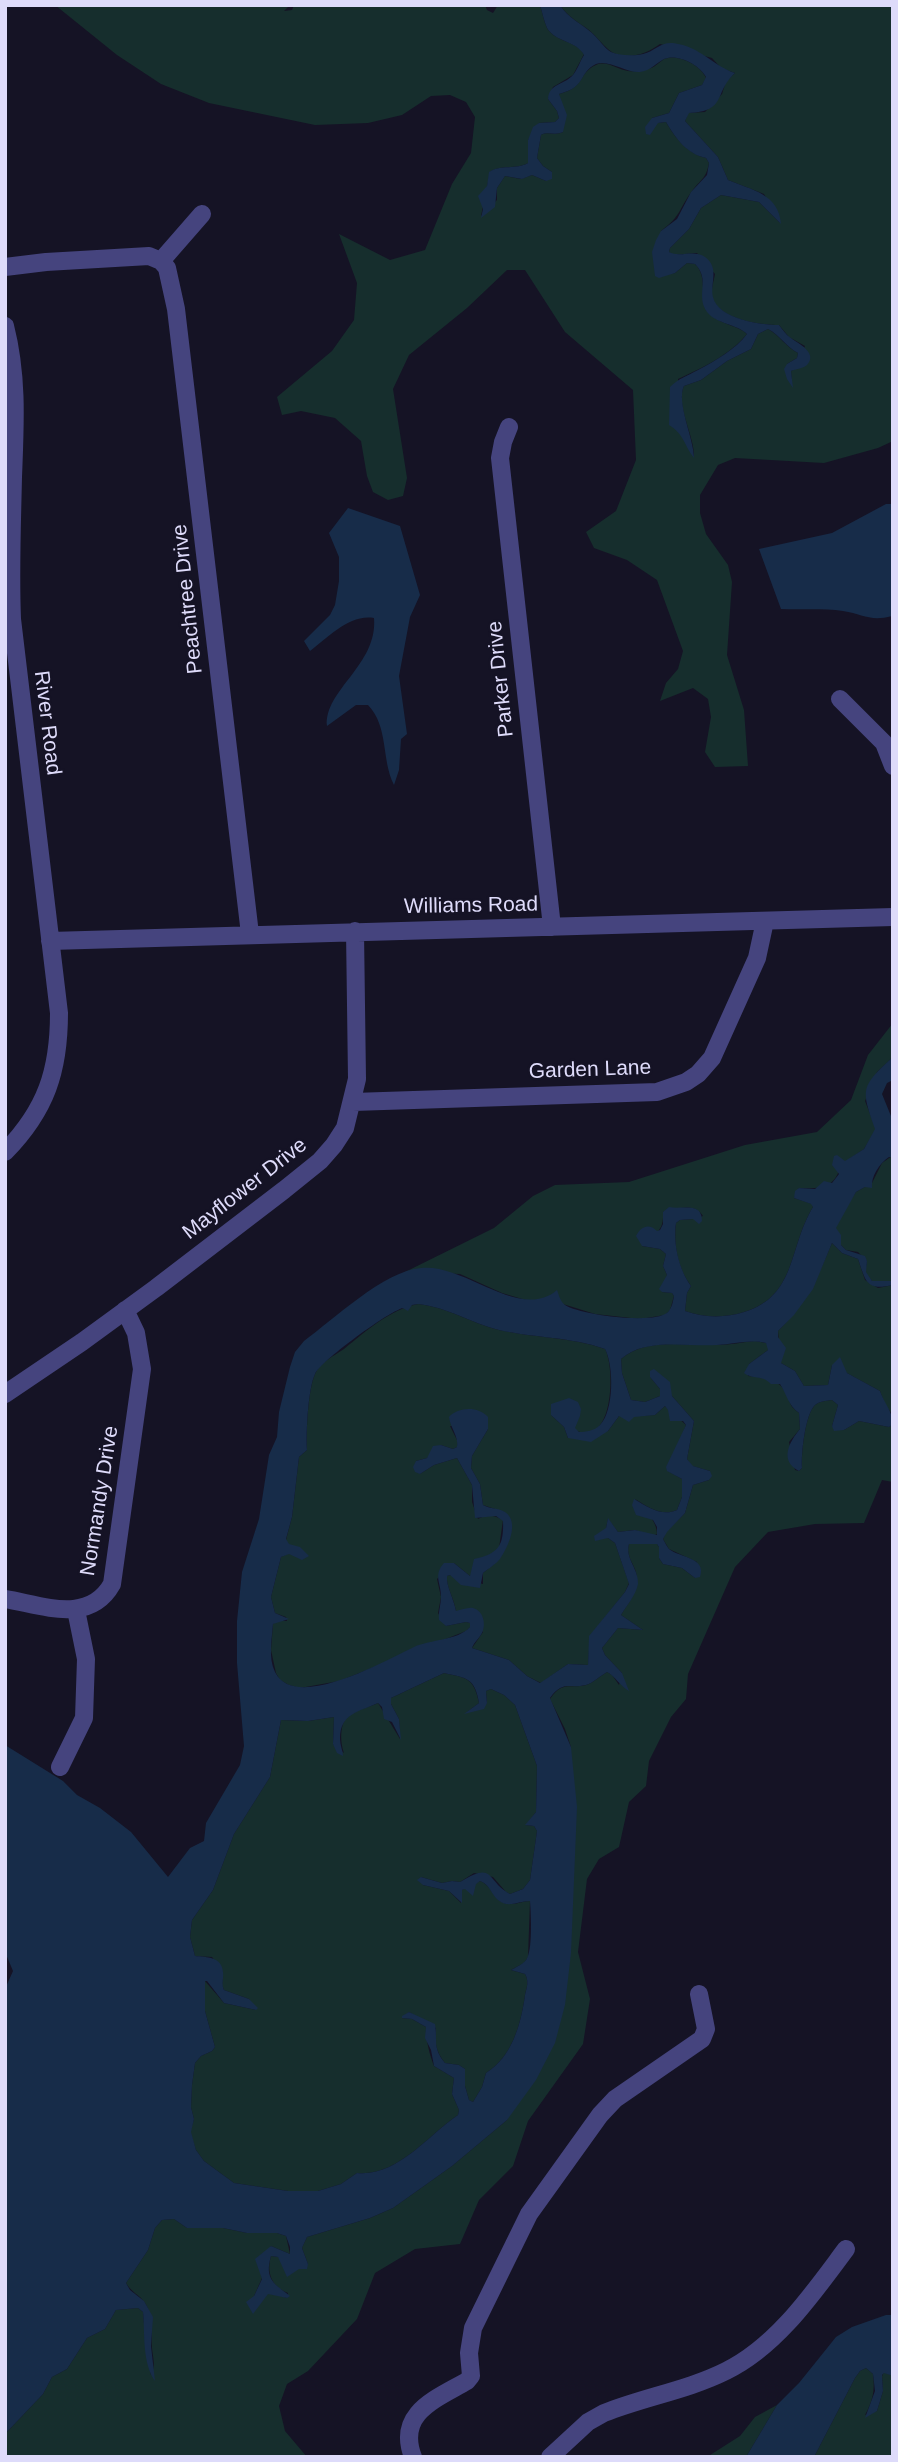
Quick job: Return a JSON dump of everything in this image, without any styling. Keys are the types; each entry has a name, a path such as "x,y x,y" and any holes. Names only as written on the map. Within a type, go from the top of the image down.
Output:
{"street":[{"path":"5,267 121,257 149,256 161,261 202,214"},
{"name":"Peachtree Drive","path":"161,261 169,274 176,309 250,934"},
{"name":"River Road","path":"5,327 14,366 16,411 10,570 12,619 59,1013 57,1056 43,1099 32,1119 5,1152"},
{"name":"Parker Drive","path":"509,427 500,458 552,927"},
{"path":"840,699 877,734 892,760"},
{"name":"Williams Road","path":"50,941 893,917"},
{"name":"Garden Lane","path":"353,1102 657,1091 686,1082 698,1074 712,1058 757,958 765,921"},
{"name":"Mayflower Drive","path":"5,1394 26,1382 125,1310 320,1161 345,1128 353,1102 359,1060 355,931"},
{"name":"Normandy Drive","path":"76,1610 99,1602 107,1594 114,1576 142,1369 136,1333 125,1310"},
{"path":"5,1598 76,1610 86,1659 84,1718 60,1767"},
{"path":"413,2457 408,2436 414,2418 430,2402 471,2376 473,2328 529,2214 600,2115 615,2099 702,2039 706,2029 699,1994"},
{"path":"550,2457 588,2422 604,2413 713,2376 745,2360 760,2349 787,2321 846,2249"}],"green space":[{"path":"55,5 290,5 284,11 292,10 294,5 485,5 487,10 493,13 498,5 540,5 551,33 576,46 584,54 573,75 553,87 548,99 559,118 555,122 539,123 528,140 528,163 490,172 481,216 497,200 497,188 505,176 521,179 532,175 546,181 552,172 537,158 541,135 563,132 559,94 573,88 590,68 604,64 631,71 646,70 669,58 682,59 694,65 706,78 702,85 679,93 669,113 652,118 658,123 666,122 683,144 693,153 706,158 709,163 705,176 676,216 661,231 666,274 675,273 687,263 695,264 702,276 707,309 716,318 747,334 724,355 678,379 680,432 694,457 683,411 684,386 701,380 727,361 751,349 758,334 768,329 798,353 797,358 787,364 792,385 791,371 795,369 805,346 789,337 779,325 751,322 722,310 715,304 712,296 715,274 697,253 673,255 669,252 670,248 689,229 701,208 721,195 759,202 780,223 764,194 728,180 718,157 685,121 688,113 705,112 722,94 726,81 735,73 721,68 712,58 660,44 635,55 615,54 560,5 893,5 893,441 878,448 824,463 735,458 718,465 700,495 700,513 706,534 728,565 732,582 727,655 744,710 748,766 715,767 705,752 711,717 708,699 693,688 660,701 666,683 678,669 683,651 657,580 627,560 594,548 586,532 616,511 636,460 633,390 565,332 525,270 507,270 467,308 409,355 393,389 407,478 403,496 388,500 373,492 367,476 361,441 335,418 301,411 282,415 277,397 332,351 354,320 357,283 339,234 390,260 425,250 452,184 471,153 475,117 466,102 450,95 431,96 402,115 368,123 315,125 209,103 161,84 117,55"},
{"path":"893,1023 893,1057 877,1072 865,1101 876,1129 864,1149 845,1162 842,1161 836,1176 828,1185 799,1188 794,1198 812,1204 813,1207 783,1283 774,1295 761,1305 744,1312 722,1316 685,1311 687,1293 691,1286 680,1264 675,1231 676,1223 680,1220 703,1216 690,1208 663,1212 660,1228 642,1246 660,1249 666,1254 663,1266 667,1275 662,1292 672,1293 674,1296 670,1310 665,1315 640,1319 595,1314 547,1299 529,1301 502,1293 460,1274 405,1272 494,1228 533,1196 555,1185 629,1182 745,1145 817,1132 851,1100 868,1055"},
{"path":"892,1156 893,1281 872,1281 865,1273 867,1261 858,1252 846,1250 841,1245 835,1229 856,1192 872,1183 882,1163"},
{"path":"832,1243 842,1253 858,1259 865,1280 878,1288 893,1285 893,1415 885,1405 880,1391 832,1365 828,1385 804,1386 795,1371 781,1363 778,1331 810,1290"},
{"path":"418,1304 439,1308 499,1330 579,1342 605,1349 610,1386 609,1401 600,1426 591,1432 580,1432 551,1415 564,1427 568,1438 608,1431 619,1416 655,1415 665,1406 686,1425 668,1471 682,1479 682,1497 677,1510 671,1512 655,1510 635,1499 655,1524 657,1534 653,1536 635,1530 618,1532 608,1519 608,1538 615,1543 629,1583 625,1592 590,1636 588,1665 568,1664 541,1683 527,1676 509,1660 472,1648 483,1632 456,1611 447,1576 483,1584 483,1573 503,1553 506,1532 504,1512 483,1505 480,1484 471,1468 472,1456 488,1429 450,1426 458,1442 457,1447 453,1449 441,1445 427,1458 416,1461 420,1474 434,1465 457,1458 472,1485 472,1502 478,1519 490,1516 503,1520 499,1548 470,1576 454,1563 437,1579 441,1597 438,1613 446,1626 466,1622 470,1623 470,1627 466,1631 339,1681 300,1688 289,1685 280,1680 276,1673 271,1650 273,1624 287,1621 286,1617 275,1613 271,1597 281,1557 289,1553 286,1540 292,1517 299,1457 307,1450 309,1400 315,1374 324,1363 378,1322 397,1311"},
{"path":"755,1341 769,1346 768,1350 749,1364 748,1376 776,1382 799,1413 800,1429 789,1442 795,1470 802,1468 804,1435 812,1410 819,1403 832,1400 838,1405 832,1426 844,1430 859,1421 889,1427 893,1424 893,1482 882,1480 864,1523 815,1524 768,1532 735,1567 688,1674 686,1699 671,1717 649,1761 646,1786 629,1802 619,1847 599,1859 587,1879 578,1952 590,1999 583,2044 528,2121 513,2166 479,2200 460,2244 415,2249 375,2273 357,2319 308,2371 287,2384 279,2406 285,2431 307,2457 5,2457 6,2433 43,2394 52,2377 67,2369 87,2338 105,2329 116,2310 138,2308 143,2312 151,2375 154,2362 150,2315 143,2300 126,2283 148,2250 155,2228 162,2220 174,2219 187,2228 223,2228 286,2236 290,2254 271,2246 259,2266 262,2278 254,2296 273,2293 287,2298 288,2293 274,2283 270,2274 271,2256 299,2269 308,2264 302,2248 307,2237 370,2218 393,2208 452,2166 507,2120 571,1747 550,1699 563,1687 586,1685 607,1672 619,1685 622,1673 602,1648 618,1628 643,1630 621,1615 637,1582 628,1553 629,1544 657,1544 659,1558 663,1564 682,1568 695,1578 697,1562 669,1549 663,1539 666,1532 685,1513 693,1485 709,1480 710,1471 692,1466 687,1459 694,1421 672,1396 650,1377 660,1389 660,1396 645,1402 631,1400 622,1373 621,1359 631,1352 654,1345 722,1345"},
{"path":"444,1673 464,1678 475,1688 479,1703 467,1712 487,1703 486,1691 491,1689 504,1695 515,1705 537,1766 536,1812 526,1825 534,1826 537,1831 530,1880 523,1889 510,1894 493,1877 474,1873 460,1882 442,1883 421,1877 423,1885 449,1891 461,1903 462,1890 480,1881 506,1904 530,1901 528,1957 524,1963 511,1970 525,1974 527,1982 514,2039 502,2058 486,2073 473,2102 469,2100 465,2086 465,2069 459,2065 445,2063 438,2051 436,2028 409,2012 402,2018 412,2019 426,2027 434,2066 454,2078 452,2094 459,2110 458,2115 398,2162 372,2173 357,2173 341,2184 318,2191 288,2191 234,2183 204,2161 196,2150 190,2132 194,2119 191,2107 195,2063 215,2047 205,2011 205,1981 224,2003 256,2010 249,1999 224,1990 223,1972 212,1957 195,1956 190,1937 192,1920 213,1890 234,1834 270,1777 281,1720 308,1721 334,1717 333,1744 344,1753 341,1732 346,1718 353,1712 378,1703 400,1739 399,1719 391,1704 391,1698"},
{"path":"866,2368 873,2374 874,2385 872,2400 865,2415 877,2411 883,2391 884,2372 893,2376 893,2457 814,2457 855,2378"},
{"path":"777,2405 746,2457 707,2457 740,2436 755,2417"}],"water":[{"path":"540,5 560,5 611,52 640,55 673,43 692,48 735,73 728,80 715,105 701,112 689,113 685,121 718,157 728,180 763,194 775,206 781,224 759,202 721,195 701,208 689,229 669,252 705,257 710,261 713,271 713,297 723,311 752,322 779,325 806,349 810,361 806,366 791,371 793,388 784,369 797,358 798,353 768,329 758,334 751,349 727,361 701,380 684,386 682,401 694,458 681,436 669,425 670,387 725,354 747,334 707,312 702,300 702,276 695,264 687,263 675,273 659,278 655,276 652,252 656,240 661,231 677,219 691,192 707,175 709,163 706,158 683,145 666,122 658,123 650,135 646,134 645,127 652,118 669,113 679,93 702,85 706,77 694,64 675,58 664,59 650,69 640,72 606,63 596,64 574,88 559,94 567,115 563,132 541,135 537,158 552,172 552,179 546,181 532,175 522,179 505,176 497,188 495,207 481,218 483,209 478,196 487,186 489,172 528,163 528,140 533,127 539,123 555,122 559,118 548,99 551,90 572,76 584,55 581,50 551,33"},
{"path":"886,504 893,504 892,616 872,618 835,610 781,609 759,549 832,533"},
{"path":"348,508 400,526 420,595 410,617 399,676 407,734 401,739 399,770 394,785 387,765 379,723 368,705 356,705 327,726 328,713 334,701 368,650 373,635 374,618 348,623 310,651 304,641 330,615 335,605 339,557 329,533"},
{"path":"893,1057 893,1080 887,1083 882,1094 893,1121 893,1157 889,1157 879,1167 874,1175 872,1188 865,1187 856,1192 836,1228 841,1235 841,1245 846,1250 865,1256 866,1272 872,1281 893,1281 893,1285 877,1287 868,1283 858,1259 842,1253 832,1243 813,1289 778,1331 778,1337 786,1348 781,1363 795,1371 804,1386 828,1385 832,1365 840,1357 847,1373 880,1391 892,1415 893,1424 889,1427 859,1421 844,1430 834,1431 832,1426 838,1405 832,1400 815,1405 806,1426 802,1468 799,1471 789,1462 788,1451 800,1429 799,1413 780,1384 771,1384 744,1373 749,1364 768,1350 766,1343 654,1345 631,1352 621,1359 622,1373 631,1400 645,1402 660,1396 660,1389 650,1377 650,1371 654,1369 670,1382 672,1396 694,1421 687,1459 693,1466 710,1471 712,1476 709,1480 693,1485 685,1513 663,1539 669,1549 696,1562 701,1570 700,1577 695,1578 682,1568 663,1564 659,1558 657,1544 629,1544 629,1554 638,1584 621,1615 643,1630 618,1628 602,1648 622,1673 629,1691 607,1672 586,1685 563,1687 550,1698 571,1747 577,1807 571,1953 565,2005 555,2043 536,2080 507,2120 452,2166 393,2208 370,2218 307,2237 302,2248 308,2264 307,2269 299,2269 287,2277 278,2257 271,2256 270,2276 290,2296 287,2298 268,2294 253,2314 246,2302 254,2296 262,2279 255,2259 271,2246 290,2254 286,2236 223,2228 187,2228 174,2219 162,2220 155,2228 148,2250 126,2283 130,2290 144,2301 153,2317 151,2346 155,2381 146,2357 143,2312 138,2308 116,2310 105,2329 87,2338 67,2369 52,2377 43,2394 5,2434 5,1989 13,1971 5,1952 5,1745 63,1781 77,1795 100,1808 131,1832 168,1877 190,1848 204,1841 206,1823 240,1765 244,1746 237,1663 237,1621 242,1572 259,1519 269,1455 277,1437 279,1412 290,1367 295,1352 304,1341 376,1287 407,1271 421,1268 456,1274 509,1296 526,1299 542,1298 557,1290 565,1305 586,1312 634,1318 660,1316 668,1312 674,1296 659,1289 667,1275 663,1266 666,1254 660,1249 642,1246 636,1236 645,1227 660,1230 663,1212 669,1207 695,1209 699,1211 702,1221 699,1224 693,1219 676,1223 678,1256 691,1286 687,1293 685,1311 722,1316 744,1312 761,1305 774,1295 783,1283 813,1207 794,1198 795,1191 799,1188 815,1189 824,1181 832,1183 839,1174 832,1165 834,1156 837,1155 845,1161 864,1149 875,1129 867,1105 866,1089 874,1075","holes":["412,1305 439,1308 499,1330 579,1342 605,1349 610,1366 611,1388 608,1410 600,1425 590,1431 579,1432 575,1428 581,1409 578,1402 569,1398 551,1404 551,1415 564,1427 568,1438 591,1442 608,1431 619,1416 629,1422 634,1417 655,1415 665,1406 670,1421 683,1421 686,1425 666,1467 667,1471 682,1479 682,1497 677,1510 671,1512 655,1510 634,1499 632,1505 636,1515 653,1520 657,1535 635,1530 618,1532 608,1518 606,1528 594,1536 595,1541 608,1538 615,1543 629,1584 589,1636 588,1665 568,1664 540,1683 527,1676 509,1660 472,1648 484,1626 480,1612 473,1608 456,1611 447,1576 450,1575 461,1585 480,1588 483,1573 500,1559 512,1528 512,1522 505,1512 483,1505 480,1484 471,1468 472,1456 488,1429 488,1417 474,1410 457,1411 449,1417 457,1447 453,1449 441,1445 433,1446 427,1458 416,1461 413,1467 415,1472 420,1474 434,1465 457,1458 472,1485 475,1518 496,1516 503,1521 501,1543 489,1554 474,1559 470,1576 454,1563 444,1563 439,1571 439,1620 446,1626 466,1622 470,1623 470,1627 458,1635 421,1644 342,1679 302,1687 286,1683 275,1672 271,1648 273,1624 289,1619 275,1613 271,1597 281,1557 289,1554 302,1560 309,1556 300,1547 289,1544 286,1539 292,1517 299,1457 307,1450 308,1411 315,1374 328,1359 353,1339 390,1314 402,1308 408,1311","444,1673 469,1680 475,1688 479,1703 464,1714 484,1709 487,1703 486,1691 491,1689 504,1695 515,1705 537,1766 536,1812 525,1825 534,1826 537,1831 530,1880 523,1889 510,1894 485,1873 460,1882 442,1883 421,1877 417,1880 423,1885 449,1891 462,1903 462,1890 465,1889 473,1896 476,1884 480,1881 501,1902 509,1904 530,1901 530,1949 526,1960 511,1970 525,1974 527,1982 514,2039 502,2058 486,2073 473,2102 469,2100 465,2086 465,2069 459,2065 445,2063 438,2052 435,2024 409,2012 402,2018 412,2019 426,2027 425,2038 434,2066 454,2078 452,2094 459,2110 458,2115 398,2162 372,2173 357,2173 341,2184 318,2191 288,2191 234,2183 204,2161 196,2150 191,2132 194,2119 191,2107 195,2063 215,2047 205,2011 205,1981 224,2003 256,2010 258,2008 249,1999 224,1990 220,1963 195,1956 190,1937 192,1920 213,1890 234,1834 270,1777 281,1720 308,1721 334,1717 333,1744 337,1753 343,1756 340,1739 343,1724 358,1711 378,1703 382,1707 384,1719 392,1722 401,1740 399,1719 391,1704 391,1698"]},
{"path":"893,2315 893,2376 884,2373 882,2375 883,2391 877,2411 865,2418 875,2391 873,2374 866,2368 855,2378 814,2457 746,2457 777,2405 799,2383 836,2337 852,2327"}]}
